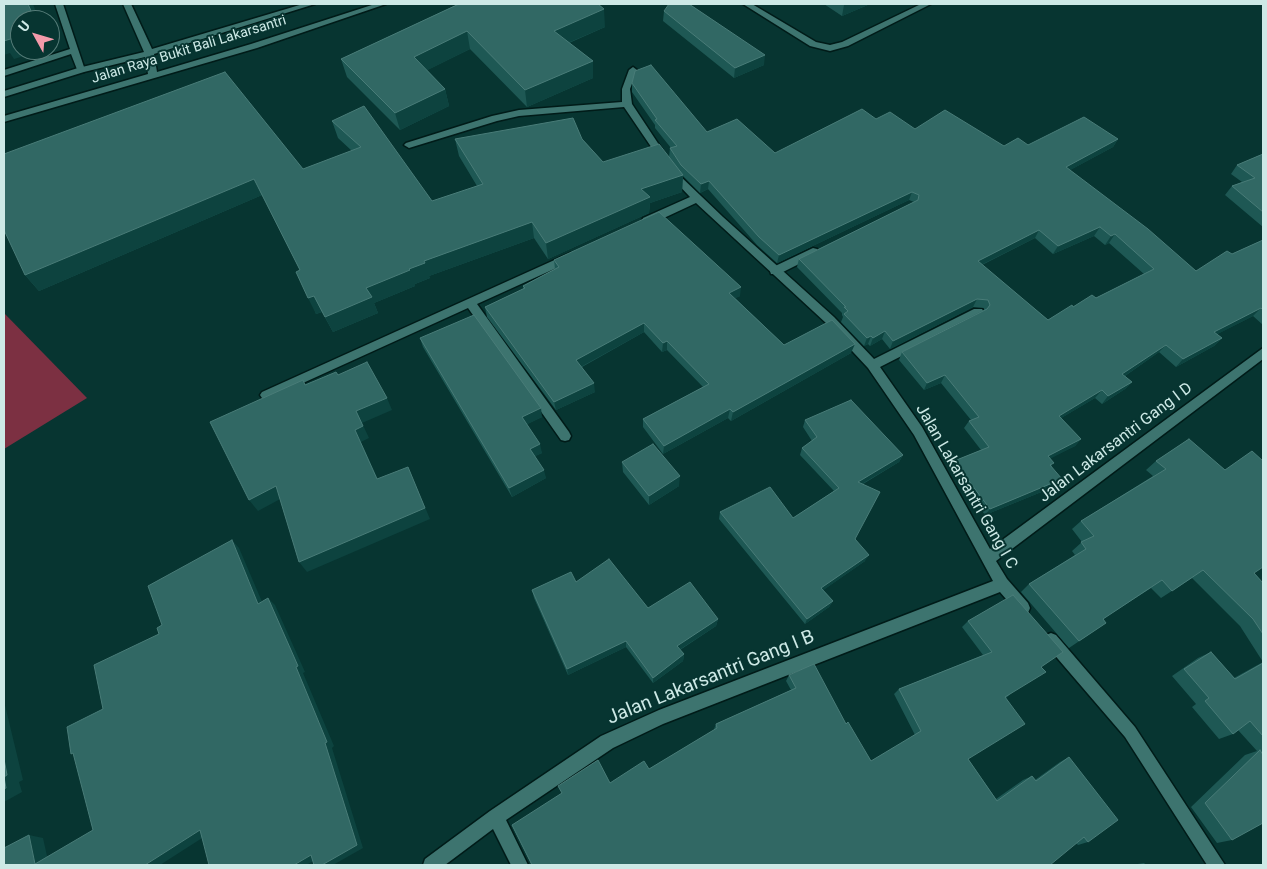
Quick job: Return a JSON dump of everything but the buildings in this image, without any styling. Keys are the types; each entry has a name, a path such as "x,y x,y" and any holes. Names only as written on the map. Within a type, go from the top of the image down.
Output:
{"street":[{"path":"59,4 81,70"},
{"path":"127,4 149,52 153,75"},
{"name":"Jalan Raya Bukit Bali Lakarsantri","path":"4,94 311,4"},
{"name":"Jalan Raya Bukit Bali Lakarsantri","path":"4,120 254,46 382,4"},
{"path":"747,4 813,44 830,48 846,44 926,4"},
{"path":"4,73 74,50"},
{"path":"409,145 495,118 519,113 627,104 626,89 633,70"},
{"name":"Jalan Lakarsantri Gang I C","path":"627,104 676,177 775,271 830,320 872,365 918,431 1002,584 1130,732 1217,865"},
{"path":"633,227 697,198"},
{"path":"775,271 820,249"},
{"path":"266,395 579,252"},
{"path":"470,303 565,436"},
{"path":"872,365 978,312"},
{"name":"Jalan Lakarsantri Gang I D","path":"989,558 1263,353"},
{"name":"Jalan Lakarsantri Gang I B","path":"430,865 607,742 659,718 1002,584"},
{"path":"496,818 520,865"}],"shaded area":[{"path":"4,313 87,398 4,449"}]}
